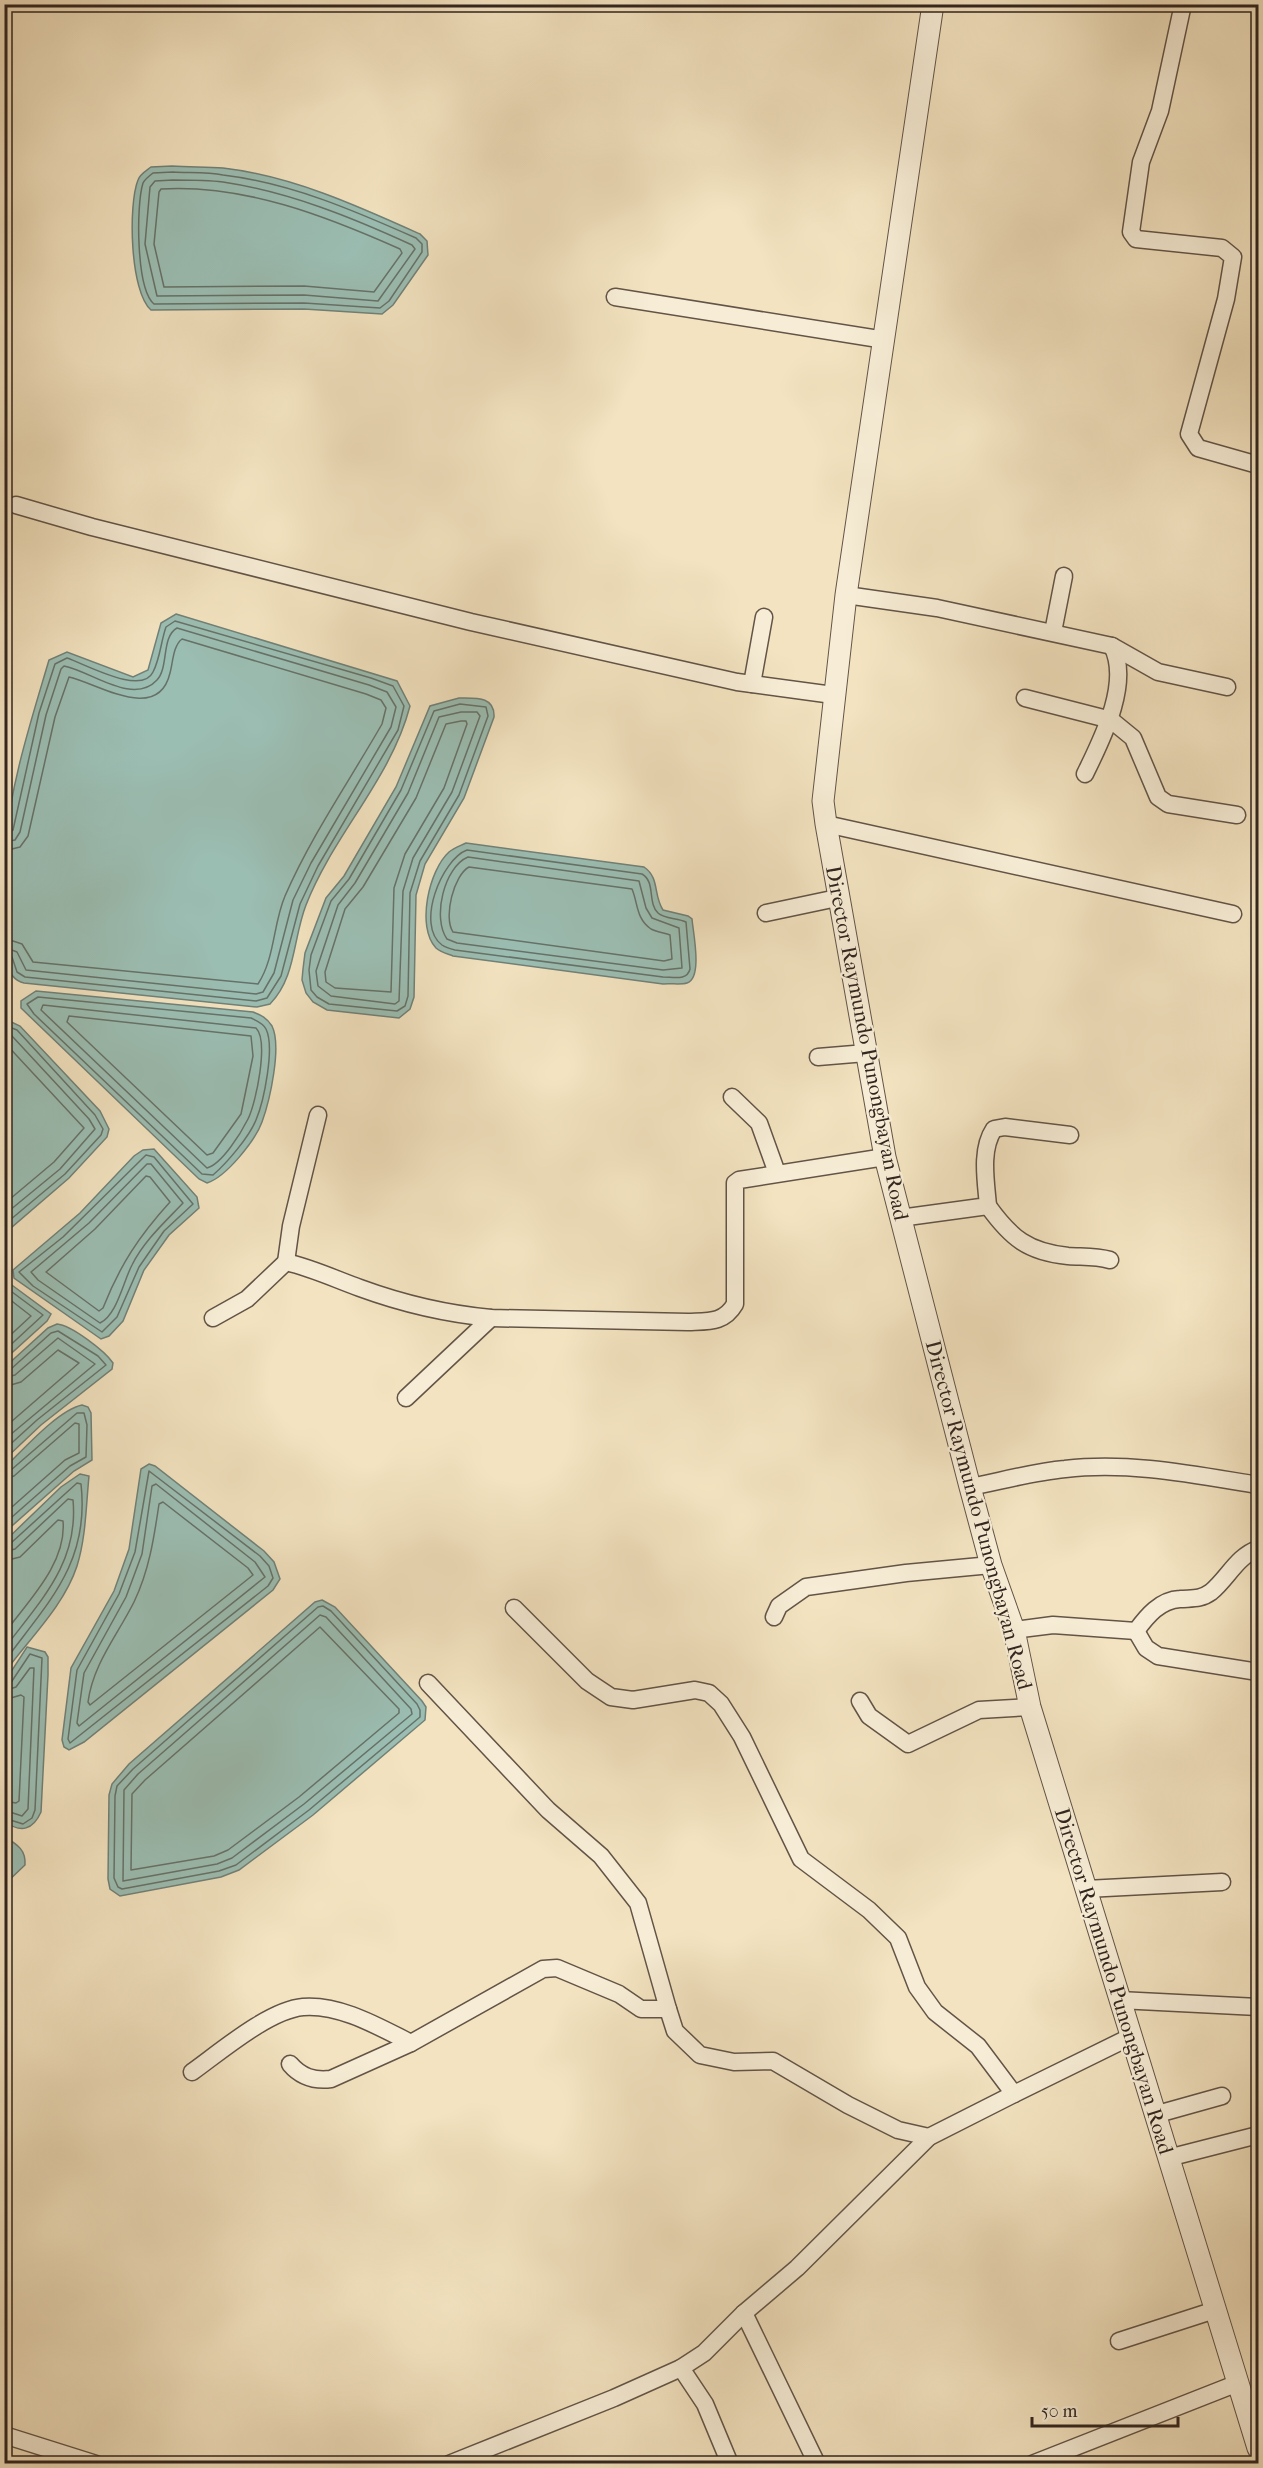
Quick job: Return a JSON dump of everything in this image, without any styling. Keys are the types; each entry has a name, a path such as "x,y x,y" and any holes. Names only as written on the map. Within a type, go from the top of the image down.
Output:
{"street":[{"name":"Director Raymundo Punongbayan Road","path":"933,4 846,595 833,695 823,801 826,824 837,898 885,1157 970,1487 991,1565 1014,1630 1030,1707 1258,2448"},
{"path":"1184,4 1160,111 1141,162 1131,232 1136,238 1222,248 1228,250 1233,257 1226,298 1190,434 1198,448 1258,465"},
{"path":"615,297 885,340"},
{"path":"16,505 92,527 471,622 752,684 833,695"},
{"path":"1053,632 1064,576"},
{"path":"846,595 938,608 1112,646 1158,672 1227,687"},
{"path":"752,684 764,617"},
{"path":"1085,774 1111,720 1119,660 1112,646"},
{"path":"1025,698 1111,720 1133,738 1161,800 1168,804 1237,815"},
{"path":"826,824 1233,914"},
{"path":"766,913 837,898"},
{"path":"818,1057 866,1053"},
{"path":"732,1097 759,1123 777,1173"},
{"path":"213,1318 247,1299 286,1262 291,1226 318,1115"},
{"path":"1070,1135 1005,1127 994,1129 987,1139 988,1206 1006,1232 1022,1244 1049,1253 1088,1255 1110,1260"},
{"path":"286,1262 307,1266 362,1289 460,1315 491,1318 676,1322 720,1320 729,1314 735,1304 734,1187 739,1180 885,1157"},
{"path":"900,1218 988,1206"},
{"path":"406,1398 491,1318"},
{"path":"970,1487 1065,1468 1119,1467 1211,1476 1258,1485"},
{"path":"1136,1631 1155,1608 1178,1599 1196,1599 1210,1592 1248,1552 1258,1549"},
{"path":"774,1617 779,1606 806,1587 906,1573 991,1565"},
{"path":"514,1608 587,1681 611,1697 633,1700 695,1690 709,1693 721,1704 742,1737 801,1859 869,1910 898,1938 917,1987 935,2012 957,2032 978,2046 1014,2094"},
{"path":"1014,1630 1053,1625 1136,1631"},
{"path":"1136,1631 1146,1648 1158,1656 1258,1672"},
{"path":"428,1683 548,1809 601,1856 638,1903 675,2031 700,2055 734,2062 773,2061 848,2105 898,2130 929,2137"},
{"path":"861,1701 869,1716 908,1744 979,1710 1030,1707"},
{"path":"1086,1889 1222,1882"},
{"path":"290,2064 297,2072 308,2077 319,2080 331,2079 411,2043 543,1969 557,1968 619,1994 641,2009 668,2009"},
{"path":"1119,2000 1258,2007"},
{"path":"192,2072 267,2022 301,2007 339,2012 411,2043"},
{"path":"449,2463 614,2398 681,2368 704,2353 744,2313 797,2268 929,2137 1130,2037"},
{"path":"1154,2115 1222,2096"},
{"path":"1168,2158 1258,2135"},
{"path":"1119,2341 1215,2310"},
{"path":"744,2313 817,2463"},
{"path":"681,2368 705,2404 725,2462"},
{"path":"1032,2463 1238,2383"},
{"path":"4,2435 88,2461"}],"water":[{"path":"151,167 223,168 299,185 373,213 420,234 427,241 428,255 393,305 382,314 304,309 151,310 144,300 135,268 132,227 135,192 139,178"},
{"path":"176,614 397,681 410,706 390,758 317,879 306,905 285,982 270,1004 257,1007 24,983 11,974 5,958 5,849 11,801 22,753 49,660 67,652 133,677 148,670 161,623"},
{"path":"459,698 478,698 488,702 494,717 464,798 425,864 416,895 414,997 410,1009 399,1018 327,1010 313,1002 306,993 302,980 305,953 326,898 344,876 396,787 430,706"},
{"path":"466,843 644,867 652,876 663,910 692,919 696,964 692,979 685,984 663,984 453,956 440,951 430,939 427,927 426,913 431,885 442,860 449,852"},
{"path":"36,991 253,1012 264,1017 272,1026 275,1035 274,1073 262,1122 247,1148 223,1174 207,1183 199,1179 21,1008 21,1001"},
{"path":"5,1019 20,1026 100,1111 109,1129 107,1137 69,1178 5,1233"},
{"path":"154,1149 197,1197 199,1208 169,1235 144,1270 123,1321 109,1336 101,1339 14,1278 13,1270 80,1213 134,1156 143,1150"},
{"path":"5,1280 51,1314 47,1321 5,1359"},
{"path":"57,1324 71,1329 95,1346 113,1363 112,1369 41,1425 5,1459 5,1367 48,1328"},
{"path":"82,1405 88,1407 91,1413 92,1460 74,1471 5,1532 5,1467 52,1422 62,1414"},
{"path":"149,1464 155,1466 264,1551 274,1562 280,1579 273,1590 84,1742 69,1750 64,1747 62,1740 71,1668 114,1591 129,1549 141,1469"},
{"path":"80,1474 89,1476 84,1533 77,1566 64,1595 5,1672 5,1541 61,1487"},
{"path":"322,1600 335,1607 422,1701 426,1707 425,1720 313,1815 239,1870 221,1877 120,1896 110,1889 108,1879 109,1795 112,1784 129,1764 315,1602"},
{"path":"27,1647 45,1652 48,1657 41,1812 30,1826 16,1828 5,1822 5,1681"},
{"path":"5,1837 20,1848 24,1855 25,1865 5,1884"}]}
